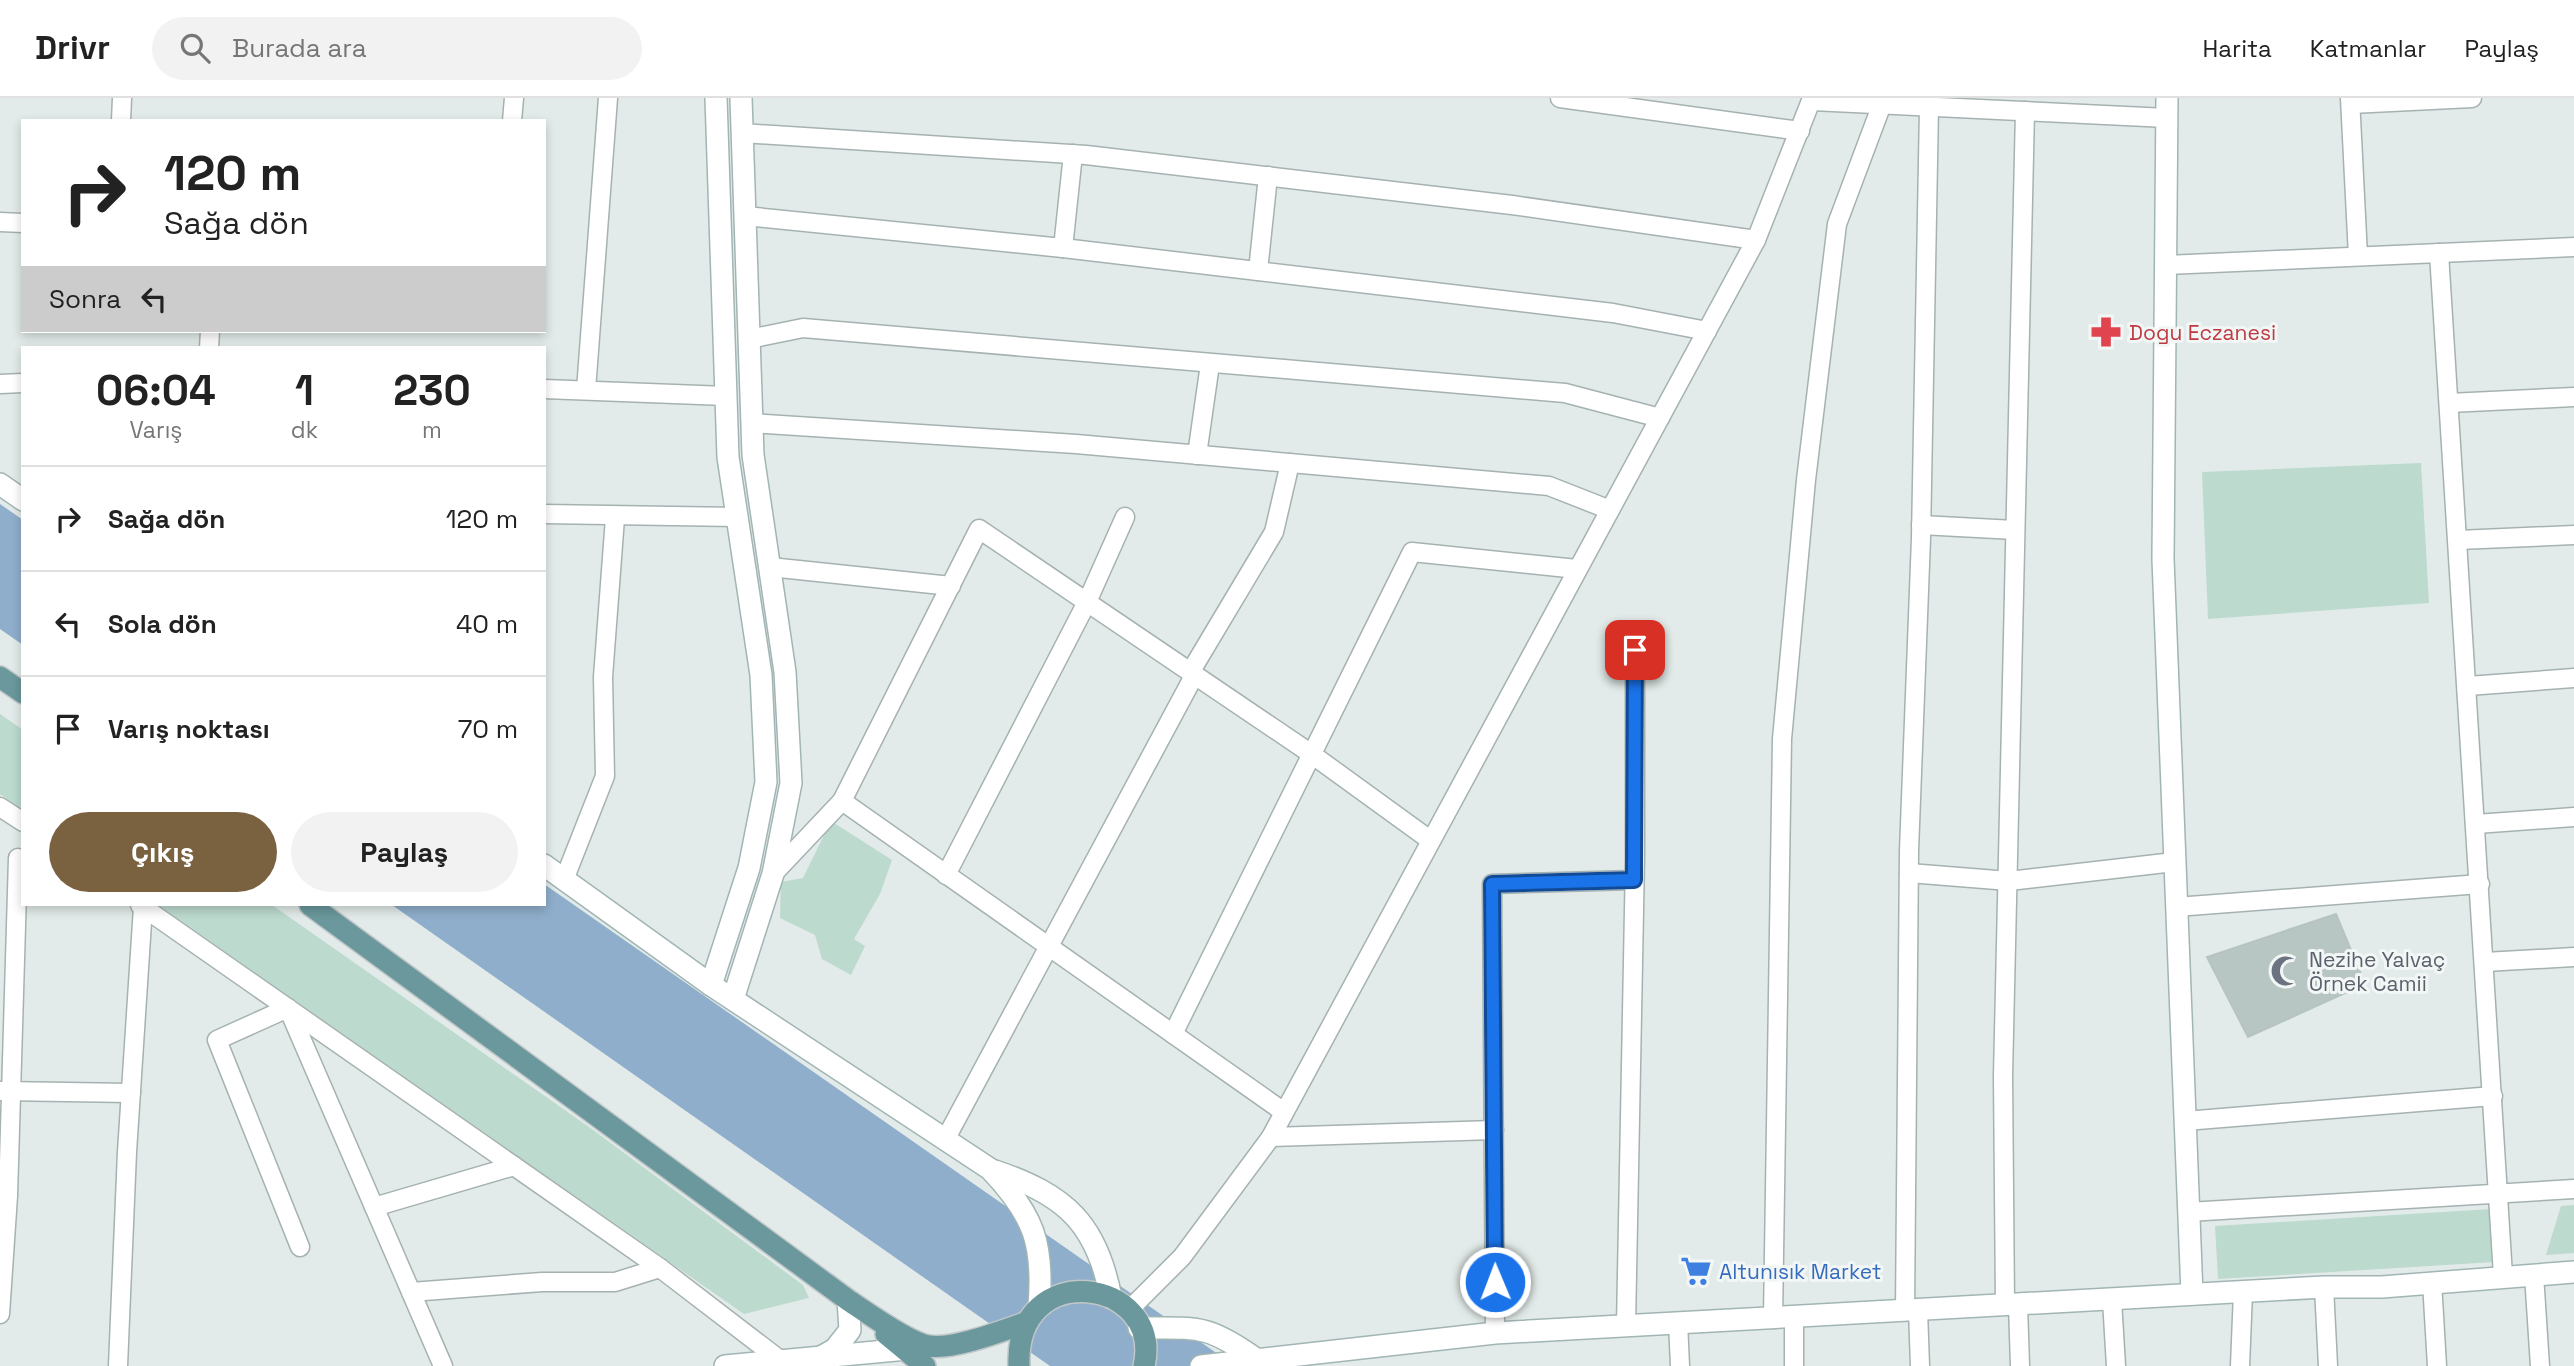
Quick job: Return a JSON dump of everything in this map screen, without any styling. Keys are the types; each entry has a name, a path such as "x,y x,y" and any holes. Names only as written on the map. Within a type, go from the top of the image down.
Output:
{"main road":[{"path":"711,985 749,868 766,782 761,674 728,457 716,98"},
{"path":"733,999 773,874 791,783 785,672 753,455 741,98"},
{"path":"2167,108 2163,559 2192,1294"},
{"path":"0,484 21,499"},
{"path":"0,677 21,693"},
{"path":"546,866 711,985 990,1169 1009,1189 1037,1237 1042,1266 1039,1306"},
{"path":"311,906 927,1356"},
{"path":"990,1169 1026,1181 1061,1204 1091,1233 1144,1347 1143,1366"},
{"path":"1201,1366 1261,1363 1495,1332 2324,1287 2382,1287 2574,1272"},
{"path":"1019,1366 1018,1344 1025,1323 1039,1306 1057,1295 1078,1290 1100,1292 1126,1312 1203,1328 1226,1338 1261,1363"},
{"path":"848,1300 904,1350"},
{"path":"813,1361 835,1349 850,1330 848,1300"},
{"path":"725,1366 780,1360 813,1361 904,1350 927,1356 1025,1323"}],"street":[{"path":"121,119 122,98"},
{"path":"512,119 514,98"},
{"path":"586,390 608,98"},
{"path":"1560,98 1800,131"},
{"path":"2358,256 2351,101 2472,98"},
{"path":"1126,1312 1182,1258 1271,1136 1756,240 1812,100 2025,111 2167,108"},
{"path":"1794,1366 1783,1318 1782,738 1806,480 1837,224 1882,104"},
{"path":"1920,1366 1911,1311 1909,873 1921,526 1929,107"},
{"path":"2020,1366 2012,1305 2003,1076 2025,111"},
{"path":"742,133 1073,154 1512,205 1756,240"},
{"path":"1063,248 1073,154"},
{"path":"1258,271 1268,176"},
{"path":"745,216 1063,248 1613,313 1707,331"},
{"path":"0,222 21,223"},
{"path":"2166,265 2574,247"},
{"path":"2440,253 2503,1276"},
{"path":"749,339 803,328 1565,393 1660,418"},
{"path":"1197,455 1210,363"},
{"path":"0,384 21,383"},
{"path":"546,389 726,396"},
{"path":"2449,404 2574,397"},
{"path":"752,423 1197,455 1549,486 1610,510"},
{"path":"945,1140 1193,673 1274,532 1290,464"},
{"path":"546,514 615,518 737,517"},
{"path":"946,875 1087,602 1125,517"},
{"path":"564,880 605,776 603,677 615,518"},
{"path":"1921,526 2015,530"},
{"path":"773,874 842,801 979,529 1310,753 1430,840"},
{"path":"2458,540 2574,535"},
{"path":"1173,1034 1412,552 1577,569"},
{"path":"770,567 951,586"},
{"path":"1626,1326 1635,650"},
{"path":"2468,687 2574,678"},
{"path":"842,801 1284,1112"},
{"path":"0,807 21,821"},
{"path":"2476,824 2574,817"},
{"path":"0,1314 14,856"},
{"path":"1909,873 2009,881 2175,862"},
{"path":"1495,1332 1492,884 1634,880"},
{"path":"2176,907 2480,884"},
{"path":"142,906 660,1268 780,1360"},
{"path":"118,1366 142,906"},
{"path":"2485,962 2574,957"},
{"path":"288,1008 443,1366"},
{"path":"288,1008 217,1040 300,1247"},
{"path":"6,1091 131,1093"},
{"path":"2185,1121 2493,1096"},
{"path":"1271,1136 1493,1130"},
{"path":"374,1207 514,1166"},
{"path":"2188,1212 2574,1189"},
{"path":"411,1292 541,1282 615,1282 660,1268"},
{"path":"2534,1275 2540,1366"},
{"path":"2432,1282 2437,1366"},
{"path":"2324,1287 2328,1366"},
{"path":"2240,1366 2243,1292"},
{"path":"2112,1300 2116,1366"},
{"path":"1678,1322 1681,1366"}],"green space":[{"path":"2421,463 2429,603 2208,619 2202,472"},
{"path":"0,714 21,729 21,809 0,794"},
{"path":"831,821 892,860 880,894 854,939 865,946 851,975 822,959 815,935 780,918 781,882 803,878"},
{"path":"159,906 273,906 589,1127 803,1285 809,1298 744,1314"},
{"path":"2574,1205 2574,1253 2546,1255 2561,1206"},
{"path":"2491,1209 2494,1262 2218,1279 2215,1226"}],"water":[{"path":"0,504 21,519 21,644 0,629"},
{"path":"546,885 1235,1366 1050,1366 393,906 546,906"}],"building":[{"name":"Nezihe Yalvaç Örnek Camii","path":"2336,914 2365,984 2248,1037 2207,957"}],"place":[{"name":"Dogu Eczanesi","path":"2106,332"},
{"name":"Nezihe Yalvaç Örnek Camii","path":"2286,971"},
{"name":"Altunısık Market","path":"1696,1271"}],"route":[{"path":"1495,1282 1492,884 1634,880 1635,650"}]}
